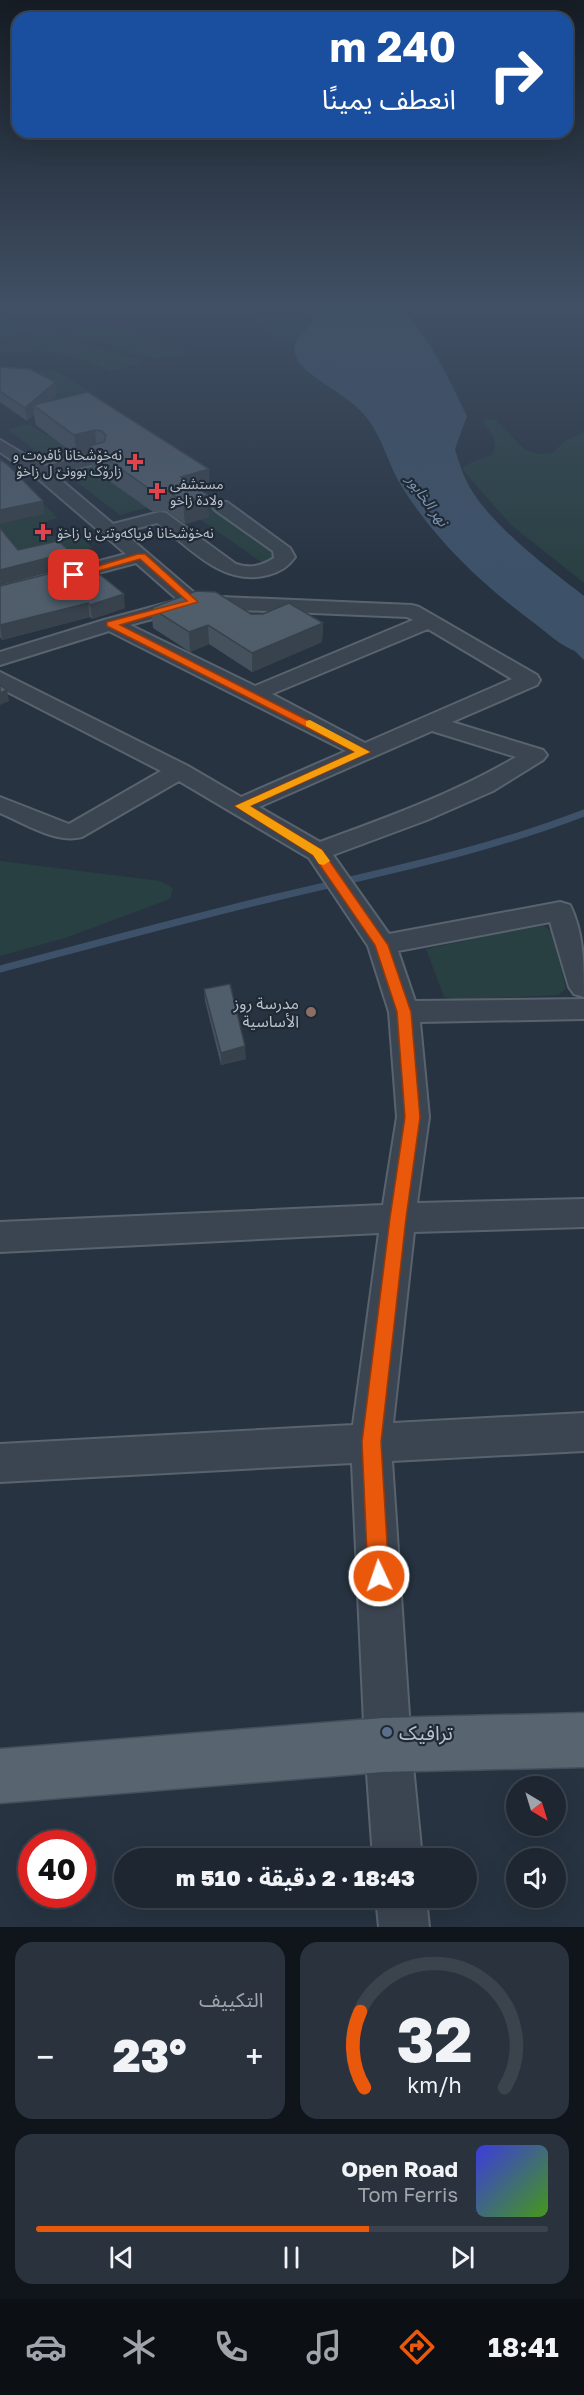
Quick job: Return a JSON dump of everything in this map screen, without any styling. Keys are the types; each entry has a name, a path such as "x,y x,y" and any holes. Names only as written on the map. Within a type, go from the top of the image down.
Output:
{"main road":[{"path":"0,1776 387,1745 584,1740"}],"street":[{"path":"0,444 41,472 194,602"},
{"path":"41,472 98,458"},
{"path":"110,530 160,517 231,569 251,572 268,570 280,565 285,557 281,548 221,506"},
{"path":"0,593 142,556"},
{"path":"0,658 111,624 194,602 412,611 529,681 241,806"},
{"path":"254,694 429,621"},
{"path":"111,624 254,694 364,752"},
{"path":"0,679 178,771 318,852 377,938 404,1012 413,1117 398,1218 371,1442 387,1745 397,1848"},
{"path":"318,852 484,786 535,755 431,723"},
{"path":"0,804 62,830 73,832 178,771"},
{"path":"377,938 560,911 577,944 584,987"},
{"path":"404,1012 584,1009"},
{"path":"0,1237 398,1218 584,1213"},
{"path":"0,1463 584,1432"},
{"path":"402,1908 404,1927"}],"green space":[{"path":"58,396 99,397 25,414"},
{"path":"486,419 496,420 525,450 538,454 553,453 566,440 581,434 584,429 584,583 510,524 462,469 468,464 493,454 495,445 493,437 482,422"},
{"path":"29,424 48,436 63,433 63,445 76,455 90,452 110,467 96,471 139,502 160,504 120,515 7,429"},
{"path":"37,498 58,518 39,524 53,536 72,531 92,547 80,552 46,555 0,547 0,512 9,522 32,517"},
{"path":"214,507 275,549 279,557 264,564 191,513"},
{"path":"0,861 160,881 173,888 170,899 65,938 0,956"},
{"path":"542,924 552,932 566,989 558,995 454,1000 444,997 426,949"}],"water":[{"name":"نهر الخابور","path":"360,396 457,396 467,416 455,449 464,476 475,496 502,527 584,596 584,660 555,632 498,589 470,558 433,509 414,469 388,427"}],"building":[{"path":"7,396 39,396 25,408"},
{"path":"71,396 94,396 209,469 181,477 208,495 183,502 165,489 151,490 90,446 104,442 106,436 102,431 95,430 74,435 33,405"},
{"path":"0,459 9,466 43,501 0,510"},
{"path":"0,528 18,550 58,541 71,552 0,570"},
{"path":"87,564 124,594 90,605 88,603 0,625 0,586"},
{"path":"196,591 216,592 251,614 263,614 289,603 323,623 252,653 208,625 189,632 151,608"},
{"path":"0,685 7,690 0,693"},
{"path":"230,984 245,1046 221,1053 204,989"}],"waterway":[{"name":"نهر الخابور","path":"358,396 381,418 415,486 450,532 491,574 537,611 584,644"},
{"path":"0,969 205,915 469,850 584,813"}],"slow traffic":[{"path":"310,723 364,752 241,806 318,852 324,861"}],"place":[{"name":"نەخۆشخانا ئافرەت و زارۆک بوونێ ل زاخۆ","path":"135,462"},
{"name":"مستشفى ولادة زاخو","path":"157,491"},
{"name":"نه‌خۆشخانا فرياكه‌وتنێ يا زاخۆ","path":"43,532"},
{"name":"مدرسة روز الأساسية","path":"311,1012"},
{"name":"ترافیک","path":"387,1732"}],"route":[{"path":"74,575 142,556 194,602 111,624 254,694 364,752 241,806 318,852 382,945 404,1012 413,1117 398,1218 371,1442 379,1576"}]}
